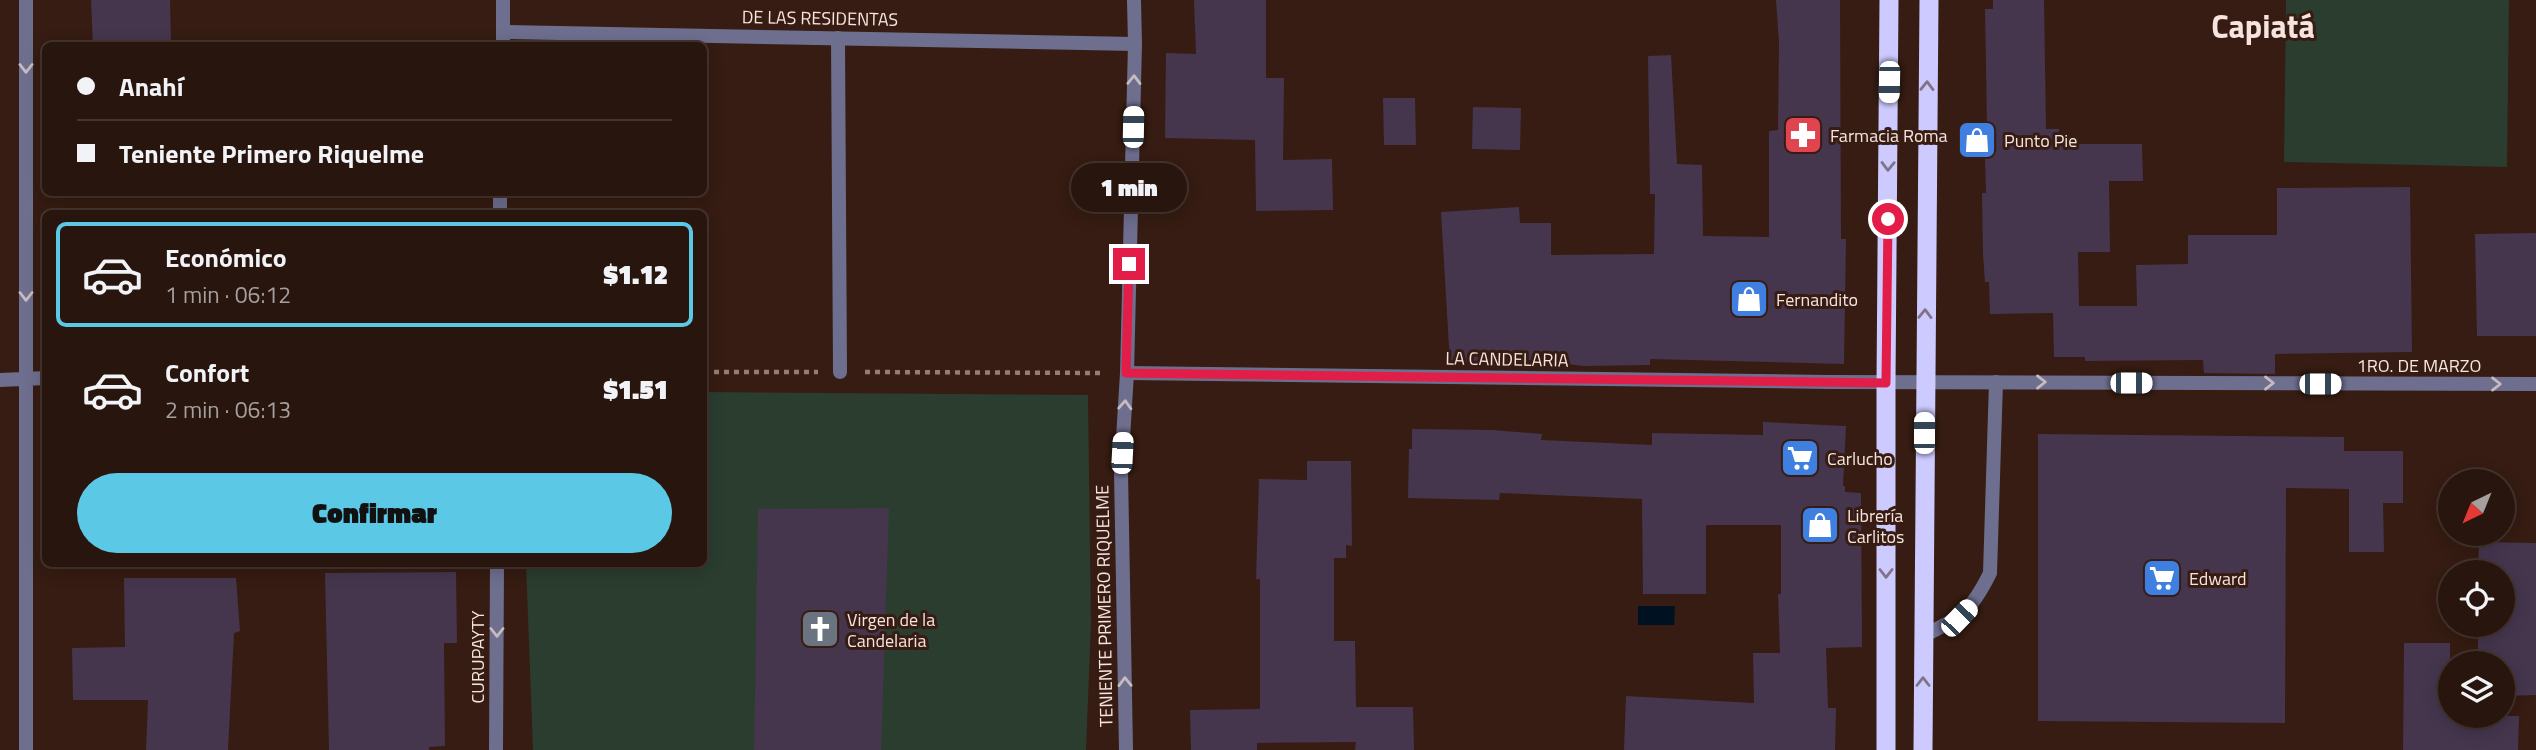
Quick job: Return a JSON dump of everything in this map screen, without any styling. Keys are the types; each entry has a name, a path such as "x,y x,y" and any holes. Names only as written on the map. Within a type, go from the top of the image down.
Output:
{"highway":[{"path":"1886,750 1889,0"},
{"path":"1923,750 1928,0"}],"street":[{"path":"26,0 26,750"},
{"path":"503,0 503,39"},
{"name":"TENIENTE PRIMERO RIQUELME","path":"1126,750 1121,471 1126,373 1134,0"},
{"path":"838,38 840,372"},
{"name":"DE LAS RESIDENTAS","path":"503,39 838,38 1135,44"},
{"name":"LA CANDELARIA","path":"1126,373 1924,382"},
{"path":"0,380 42,378"},
{"name":"1RO. DE MARZO","path":"1924,382 2536,384"},
{"path":"1923,636 1959,618 1977,599 1990,573 1996,382"},
{"name":"CURUPAYTY","path":"496,750 497,567"}],"path":[{"path":"707,372 1126,373"}],"green space":[{"path":"2286,0 2509,0 2507,167 2284,162"},
{"path":"707,392 1088,395 1091,625 1086,750 533,750 526,567 707,567"}],"water":[{"path":"1638,606 1675,606 1674,625 1638,625"}],"building":[{"path":"91,0 170,0 171,42 93,42"},
{"path":"1194,0 1266,0 1266,78 1284,78 1283,160 1332,159 1333,210 1256,211 1255,140 1165,138 1166,53 1196,54"},
{"path":"1776,0 1840,0 1841,239 1846,239 1844,364 1650,359 1650,365 1584,366 1530,360 1450,364 1441,212 1519,207 1520,223 1551,223 1551,255 1654,254 1655,194 1650,194 1648,56 1671,55 1677,164 1702,165 1703,236 1769,237 1769,131 1778,130 1779,43"},
{"path":"1993,0 2044,0 2046,129 2059,129 2059,144 2142,144 2143,181 2109,181 2110,252 2078,252 2079,306 2137,306 2136,265 2188,264 2188,235 2277,235 2277,188 2410,187 2412,352 2275,354 2275,374 2204,373 2203,360 2085,361 2085,357 2054,357 2053,313 1990,314 1989,282 1985,282 1983,254 1982,193 1986,193 1985,9 1993,9"},
{"path":"1383,98 1415,98 1416,145 1384,145"},
{"path":"1473,107 1521,108 1520,150 1472,149"},
{"path":"2536,233 2536,336 2477,336 2475,234"},
{"path":"1763,422 1846,426 1843,486 1845,492 1861,493 1862,647 1826,648 1828,708 1836,708 1835,750 1624,750 1626,696 1754,703 1753,653 1780,653 1778,594 1781,594 1781,525 1706,525 1706,594 1643,594 1642,499 1500,493 1499,500 1408,498 1412,429 1493,430 1542,434 1541,440 1652,445 1652,433 1763,435"},
{"name":"Edward","path":"2038,434 2344,437 2344,451 2403,451 2403,503 2383,503 2384,552 2349,552 2349,489 2286,488 2285,723 2038,721"},
{"path":"1307,461 1351,461 1352,546 1346,545 1346,558 1334,558 1334,641 1355,641 1356,707 1413,707 1414,750 1355,750 1356,742 1257,743 1257,750 1191,750 1190,710 1260,709 1260,579 1256,579 1259,479 1307,480"},
{"name":"Virgen de la Candelaria","path":"889,508 881,750 754,750 758,509"},
{"path":"2536,543 2536,695 2515,696 2515,651 2478,651 2478,637 2515,637 2515,560 2478,560 2479,546"},
{"path":"456,572 457,643 444,643 445,746 429,747 429,750 329,750 325,573"},
{"path":"124,578 236,578 240,631 234,633 228,750 146,750 148,700 73,700 72,648 125,647"},
{"path":"2404,643 2450,643 2450,651 2438,651 2438,728 2515,728 2515,716 2519,716 2518,750 2403,750"}],"place":[{"name":"Farmacia Roma","path":"1803,135"},
{"name":"Punto Pie","path":"1977,140"},
{"name":"Fernandito","path":"1749,299"},
{"name":"Carlucho","path":"1800,458"},
{"name":"Librería Carlitos","path":"1820,525"},
{"name":"Edward","path":"2162,578"},
{"name":"Virgen de la Candelaria","path":"820,629"}],"district":[{"name":"Capiatá","path":"2263,26"}],"route":[{"path":"1129,264 1126,373 1886,383 1888,219"}]}
